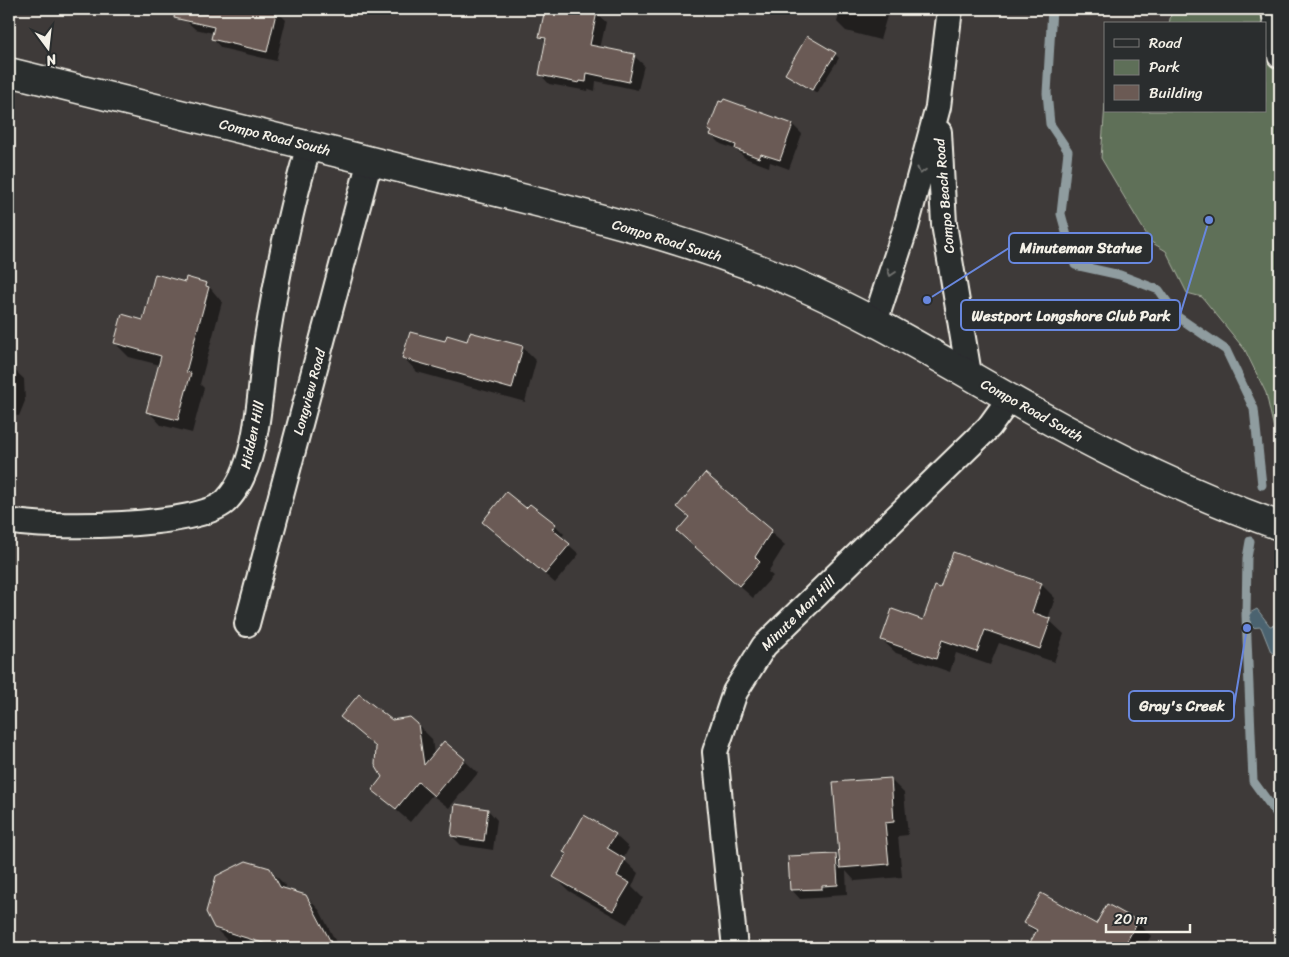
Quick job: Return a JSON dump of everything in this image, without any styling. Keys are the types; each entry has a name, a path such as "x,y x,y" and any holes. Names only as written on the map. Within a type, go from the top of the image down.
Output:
{"street":[{"name":"Compo Beach Road","path":"875,322 906,227 938,108 950,9"},
{"path":"1274,9 1280,56"},
{"name":"Compo Road South","path":"9,72 548,205 685,244 795,283 875,322 1141,469 1239,511 1280,526"},
{"name":"Compo Beach Road","path":"938,108 944,224 968,374"},
{"name":"Hidden Hill","path":"9,521 111,526 203,515 226,502 242,482 256,425 267,337 299,178 309,146"},
{"name":"Longview Road","path":"247,624 370,160"},
{"name":"Minute Man Hill","path":"735,948 715,752 735,692 764,646 989,427 1010,398"}],"green space":[{"path":"1172,9 1280,9 1280,456 1266,393 1245,350 1202,297 1187,293 1166,251 1151,242 1101,158 1104,112 1266,112 1266,22 1169,22"}],"water":[{"path":"1257,609 1270,626 1280,624 1280,657 1271,652 1261,627 1247,628 1246,615"}],"building":[{"path":"175,9 277,9 267,52 211,39 214,27 174,18"},
{"path":"545,9 583,9 597,12 590,45 635,54 629,82 587,73 586,82 580,81 579,83 539,75 546,38 539,37"},
{"path":"807,36 836,53 812,90 785,74"},
{"path":"724,99 793,124 780,160 761,154 759,158 735,149 736,145 710,135 712,132 708,130 719,101 722,102"},
{"path":"155,274 185,282 186,277 207,283 206,286 209,287 186,372 191,373 178,420 146,412 161,356 114,343 122,314 143,320"},
{"path":"410,332 445,341 447,335 467,341 470,332 523,346 512,389 402,358"},
{"path":"705,473 772,530 755,557 760,562 739,586 677,531 689,517 677,507"},
{"path":"506,492 526,508 530,504 556,524 552,529 570,544 545,574 482,522"},
{"path":"953,552 1042,583 1032,612 1051,619 1040,649 985,630 977,652 942,640 936,659 881,640 892,609 923,620 935,586 940,588"},
{"path":"359,694 392,720 410,717 418,724 424,765 444,741 465,759 434,796 418,782 396,809 372,790 382,777 375,765 376,747 340,717"},
{"path":"891,778 894,822 885,823 889,864 840,868 833,782"},
{"path":"455,804 488,809 484,841 451,836"},
{"path":"584,815 616,834 607,848 625,859 617,876 630,883 613,911 553,877 567,854 563,852"},
{"path":"836,854 838,885 822,886 822,889 790,890 788,856"},
{"path":"246,861 270,868 280,887 306,895 334,948 279,948 214,928 206,912 216,876"},
{"path":"1041,893 1096,924 1107,904 1138,921 1127,941 1140,948 1027,948 1037,930 1024,923"}],"waterway":[{"path":"1052,9 1047,93 1050,124 1068,151 1061,214 1075,265 1120,275 1159,290 1178,317 1226,350 1254,409 1262,485"},
{"path":"1250,541 1247,558 1246,615 1253,781 1280,818"}],"place":[{"name":"Westport Longshore Club Park","path":"1209,220"},
{"name":"Minuteman Statue","path":"927,300"},
{"name":"Gray's Creek","path":"1247,628"}]}
